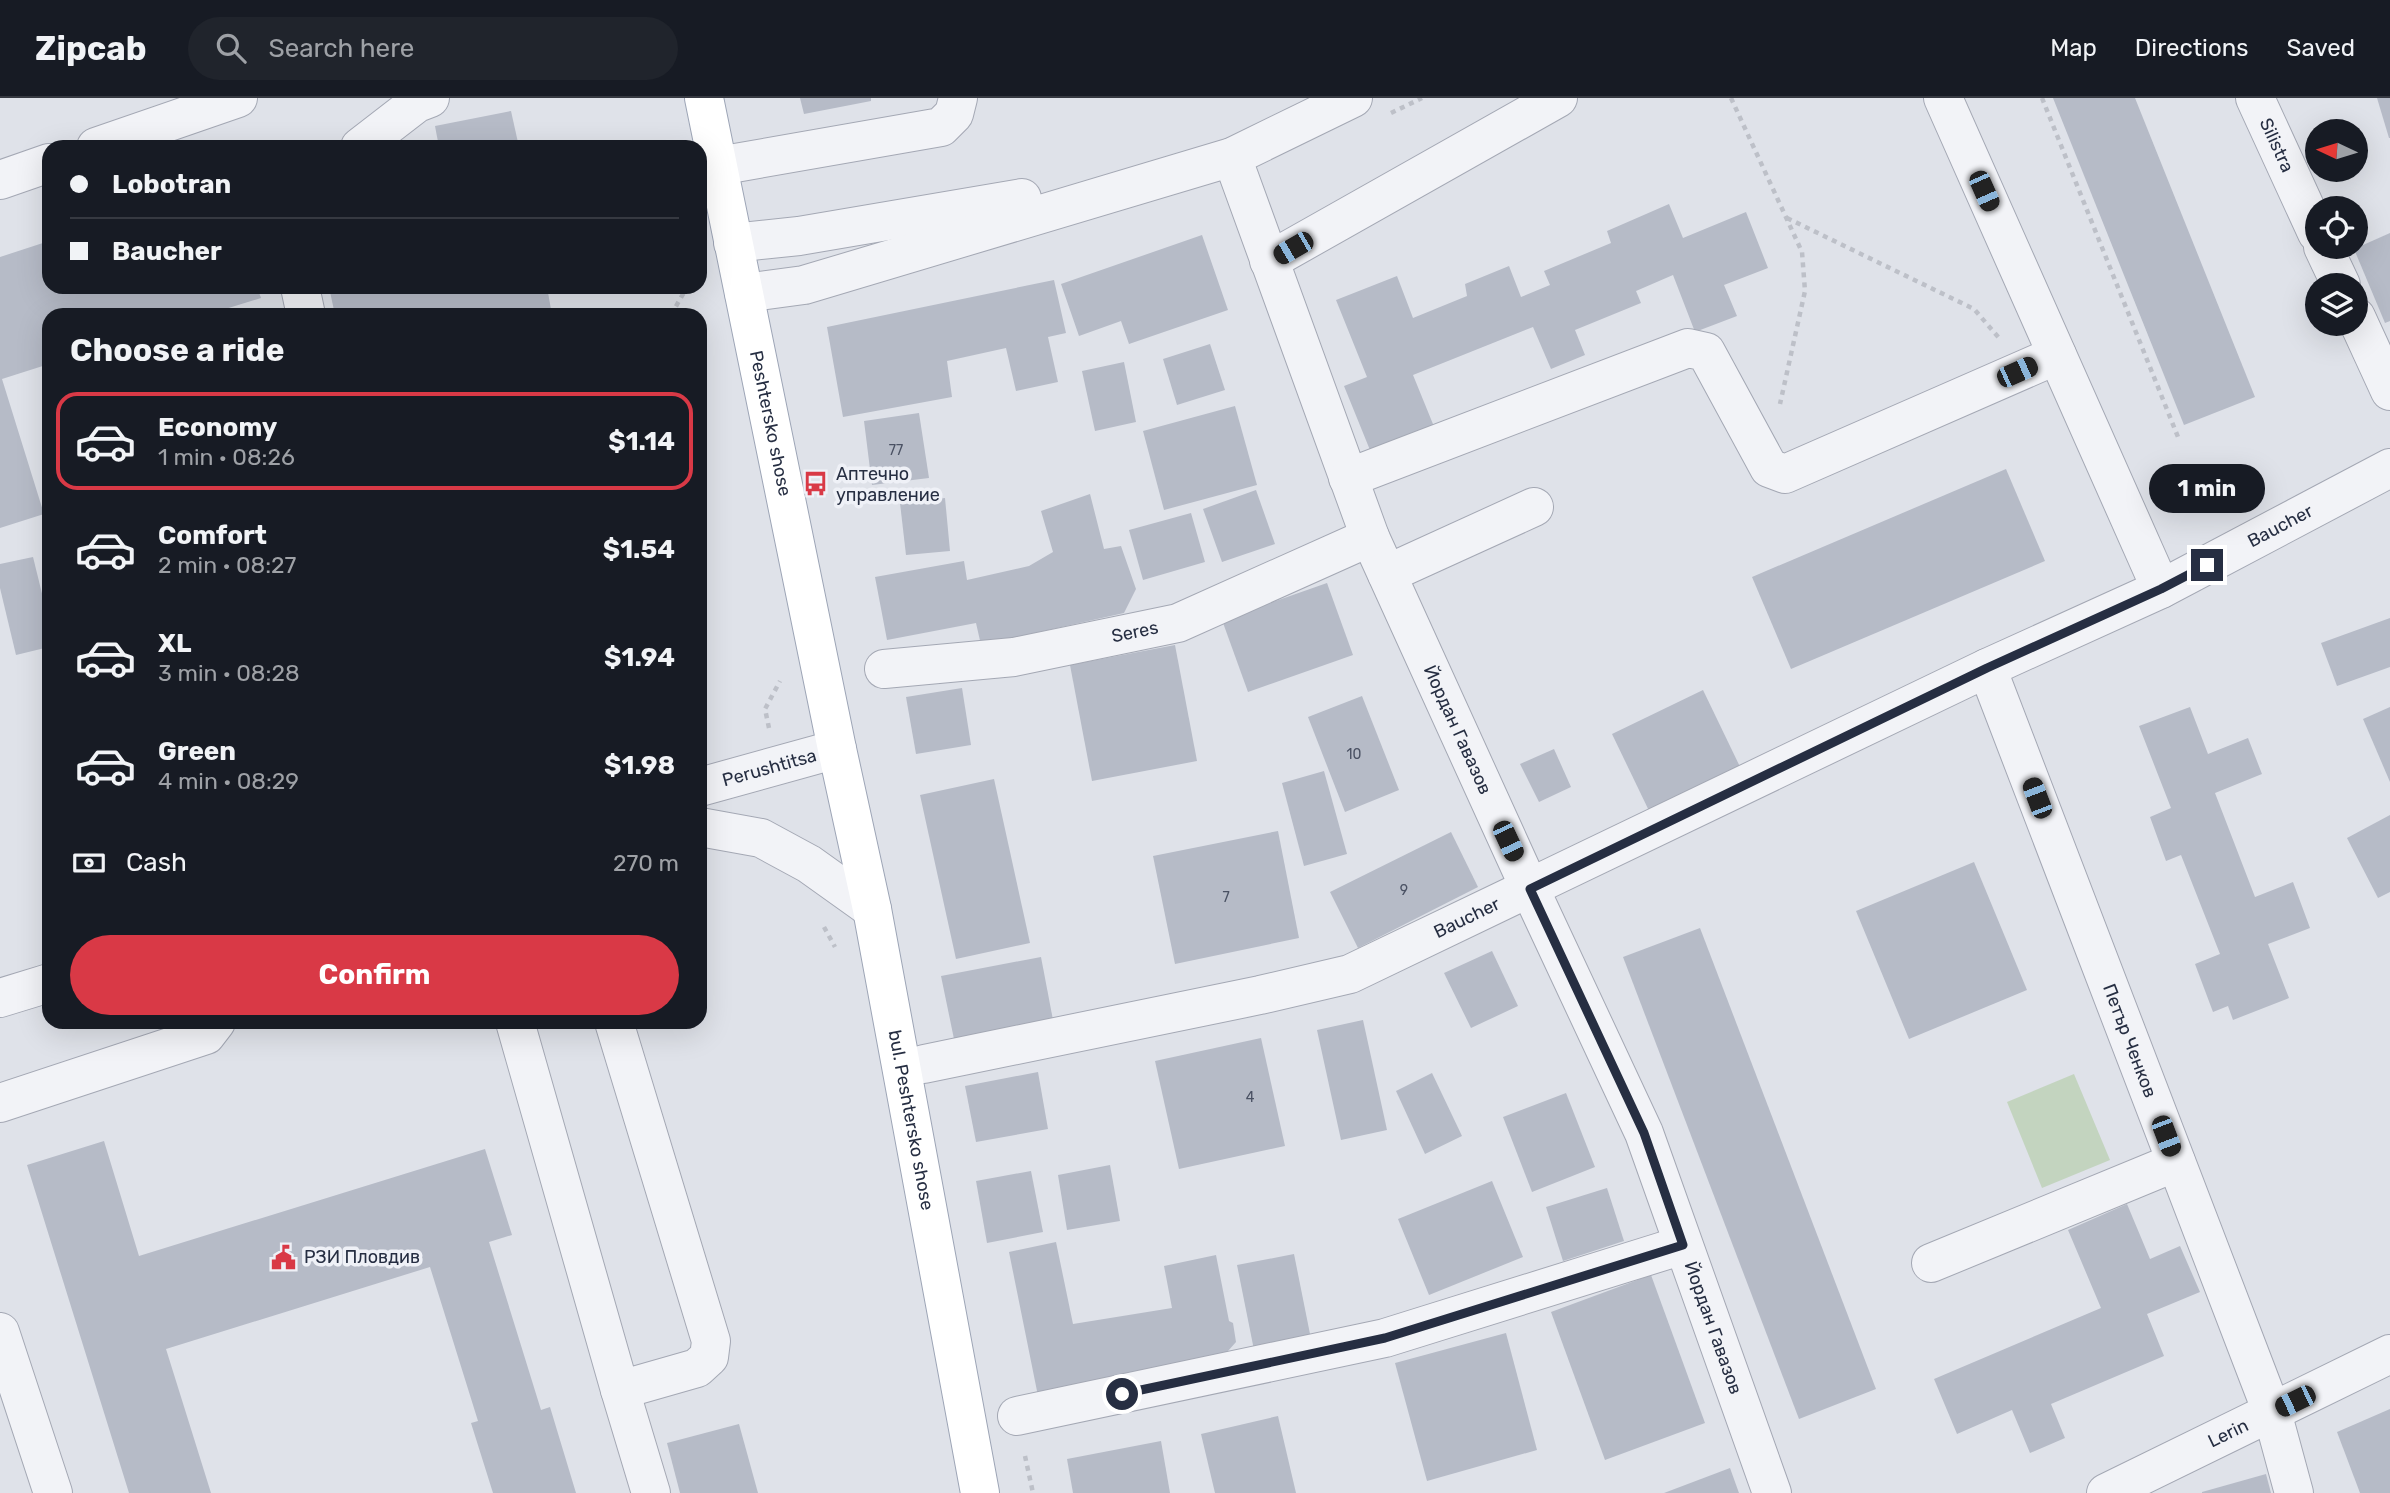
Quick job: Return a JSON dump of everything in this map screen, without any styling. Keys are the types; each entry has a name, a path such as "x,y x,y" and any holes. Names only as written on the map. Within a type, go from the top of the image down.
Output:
{"main road":[{"name":"Peshtersko shose","path":"704,98 837,749"},
{"name":"bul. Peshtersko shose","path":"837,749 872,909 980,1493"}],"street":[{"path":"116,140 238,98"},
{"path":"369,140 417,103 430,98"},
{"path":"718,166 940,127 954,114 958,98"},
{"path":"744,293 804,285 1232,157 1353,98"},
{"path":"1269,261 1558,98"},
{"path":"1943,98 2161,589"},
{"name":"Silistra","path":"2255,98 2305,207"},
{"name":"Йордан Гавазов","path":"1232,157 1370,537 1644,1133 1772,1493"},
{"path":"0,180 42,165"},
{"path":"733,243 799,236 1176,172"},
{"path":"2365,336 2390,391"},
{"path":"1348,478 1688,348 1706,352 1769,468 1785,474 2057,355"},
{"name":"Baucher","path":"924,1064 1350,974 1987,668 2161,589 2390,468"},
{"path":"1387,574 1534,506"},
{"name":"Seres","path":"884,668 1014,657 1178,623 1370,537"},
{"name":"Петър Ченков","path":"1987,668 2272,1412 2294,1493"},
{"name":"Perushtitsa","path":"707,785 837,749"},
{"path":"707,828 761,838 809,864 872,909"},
{"path":"0,998 42,985"},
{"path":"0,1102 206,1035 211,1029"},
{"path":"517,1029 651,1493"},
{"path":"616,1029 711,1341 709,1357 697,1368 620,1391"},
{"path":"1931,1263 2176,1162"},
{"path":"1017,1416 1385,1338 1683,1245"},
{"path":"0,1332 54,1493"},
{"name":"Lerin","path":"2106,1493 2390,1354"}],"path":[{"path":"1731,98 1802,252 1805,291 1775,428 1756,444"},
{"path":"2042,98 2178,437"},
{"path":"1786,217 1974,309 1996,333 2017,372"},
{"path":"778,767 765,709 781,679"},
{"path":"823,924 839,953"}],"green space":[{"path":"2074,1074 2110,1160 2042,1188 2007,1102"}],"building":[{"path":"800,98 871,98 871,101 804,114"},
{"path":"2053,98 2135,98 2255,397 2184,425"},
{"path":"2377,98 2390,98 2390,138 2389,138"},
{"path":"511,111 517,140 438,140 435,126"},
{"path":"1669,204 1683,238 1746,212 1768,268 1724,285 1737,316 1695,332 1673,275 1636,291 1641,303 1575,330 1585,355 1551,369 1533,327 1413,375 1435,429 1372,455 1344,386 1367,377 1336,300 1397,276 1413,318 1467,296 1465,284 1509,266 1521,297 1550,285 1544,271 1611,243 1607,231"},
{"path":"2390,233 2390,321 2385,323 2368,282 2368,273 2364,273 2358,259 2368,259 2368,243"},
{"path":"1202,235 1228,310 1129,344 1121,321 1079,336 1061,284"},
{"path":"42,243 42,294 260,294 261,298 229,308 42,308 42,366 2,379 42,515 0,528 0,257"},
{"path":"1054,280 1066,333 1048,337 1058,382 1016,391 1006,348 947,361 952,397 843,417 827,327"},
{"path":"330,294 548,294 551,308 334,308"},
{"path":"1210,344 1225,390 1177,405 1163,359"},
{"path":"1124,362 1136,422 1095,431 1082,371"},
{"path":"1235,406 1257,485 1164,510 1143,431"},
{"path":"919,413 929,478 872,485 864,421"},
{"path":"2006,469 2045,561 1791,669 1752,577"},
{"path":"1256,490 1275,544 1222,562 1203,509"},
{"path":"1090,494 1104,549 1121,546 1136,589 1124,613 981,645 976,623 887,640 875,577 964,561 967,580 1029,566 1053,552 1041,511"},
{"path":"945,498 950,551 906,555 900,503"},
{"path":"1191,513 1205,562 1143,580 1129,530"},
{"path":"33,557 42,594 42,649 16,655 0,588 0,564"},
{"path":"1327,583 1353,655 1248,692 1222,620"},
{"path":"2390,618 2390,667 2337,686 2321,643"},
{"path":"1175,645 1197,761 1092,781 1070,665"},
{"path":"962,688 971,745 916,754 906,697"},
{"path":"1703,690 1743,773 1652,817 1612,734"},
{"path":"1362,696 1399,790 1345,812 1308,717"},
{"path":"2190,707 2208,754 2248,738 2262,774 2215,793 2255,897 2293,882 2310,928 2268,944 2289,998 2233,1020 2228,1006 2213,1012 2195,964 2220,954 2181,855 2166,861 2150,817 2171,808 2139,726"},
{"path":"2390,707 2390,782 2363,719"},
{"path":"1554,749 1571,787 1539,802 1520,764"},
{"path":"1324,771 1347,854 1304,866 1282,783"},
{"path":"994,779 1030,943 956,959 920,795"},
{"path":"2390,815 2390,892 2378,898 2347,838"},
{"path":"1278,831 1299,938 1175,964 1153,856"},
{"path":"1451,832 1478,887 1358,948 1330,892"},
{"path":"1974,862 2027,990 1909,1039 1856,911"},
{"path":"1700,928 1876,1389 1799,1419 1623,957"},
{"path":"1492,951 1518,1006 1471,1028 1444,973"},
{"path":"1041,957 1053,1020 954,1039 941,976"},
{"path":"1363,1020 1387,1130 1341,1140 1317,1030"},
{"path":"1261,1038 1285,1146 1179,1169 1155,1061"},
{"path":"1038,1072 1048,1129 976,1142 965,1086"},
{"path":"1432,1073 1462,1136 1425,1154 1396,1091"},
{"path":"1566,1093 1595,1167 1532,1192 1503,1117"},
{"path":"104,1141 139,1256 485,1149 512,1235 489,1242 541,1410 550,1407 576,1493 493,1493 471,1423 478,1421 430,1267 166,1349 211,1493 129,1493 27,1165"},
{"path":"1110,1165 1120,1221 1067,1230 1058,1175"},
{"path":"1031,1171 1043,1232 987,1243 976,1181"},
{"path":"1492,1181 1523,1257 1429,1295 1398,1219"},
{"path":"1607,1188 1624,1241 1563,1261 1546,1207"},
{"path":"2127,1204 2150,1259 2180,1246 2200,1292 2147,1314 2164,1356 2051,1404 2065,1438 2030,1453 2012,1410 1957,1434 1934,1379 2101,1308 2068,1230"},
{"path":"1056,1242 1073,1324 1172,1308 1164,1266 1216,1255 1229,1321 1233,1323 1236,1342 1220,1360 1038,1396 1009,1252"},
{"path":"1294,1254 1311,1339 1254,1350 1237,1265"},
{"path":"1651,1275 1705,1423 1605,1460 1551,1312"},
{"path":"1506,1333 1537,1450 1427,1481 1395,1363"},
{"path":"2390,1409 2390,1493 2360,1493 2337,1432"},
{"path":"1278,1416 1296,1493 1215,1493 1201,1434"},
{"path":"739,1424 758,1493 680,1493 667,1443"},
{"path":"1161,1441 1170,1493 1073,1493 1067,1459"},
{"path":"1730,1468 1739,1493 1664,1493"},
{"path":"2266,1474 2271,1493 2202,1493 2202,1492"}],"place":[{"name":"Аптечно управление","path":"816,484"},
{"name":"РЗИ Пловдив","path":"284,1257"}],"route":[{"path":"1122,1394 1385,1338 1683,1245 1644,1133 1530,889 2207,565"}]}
